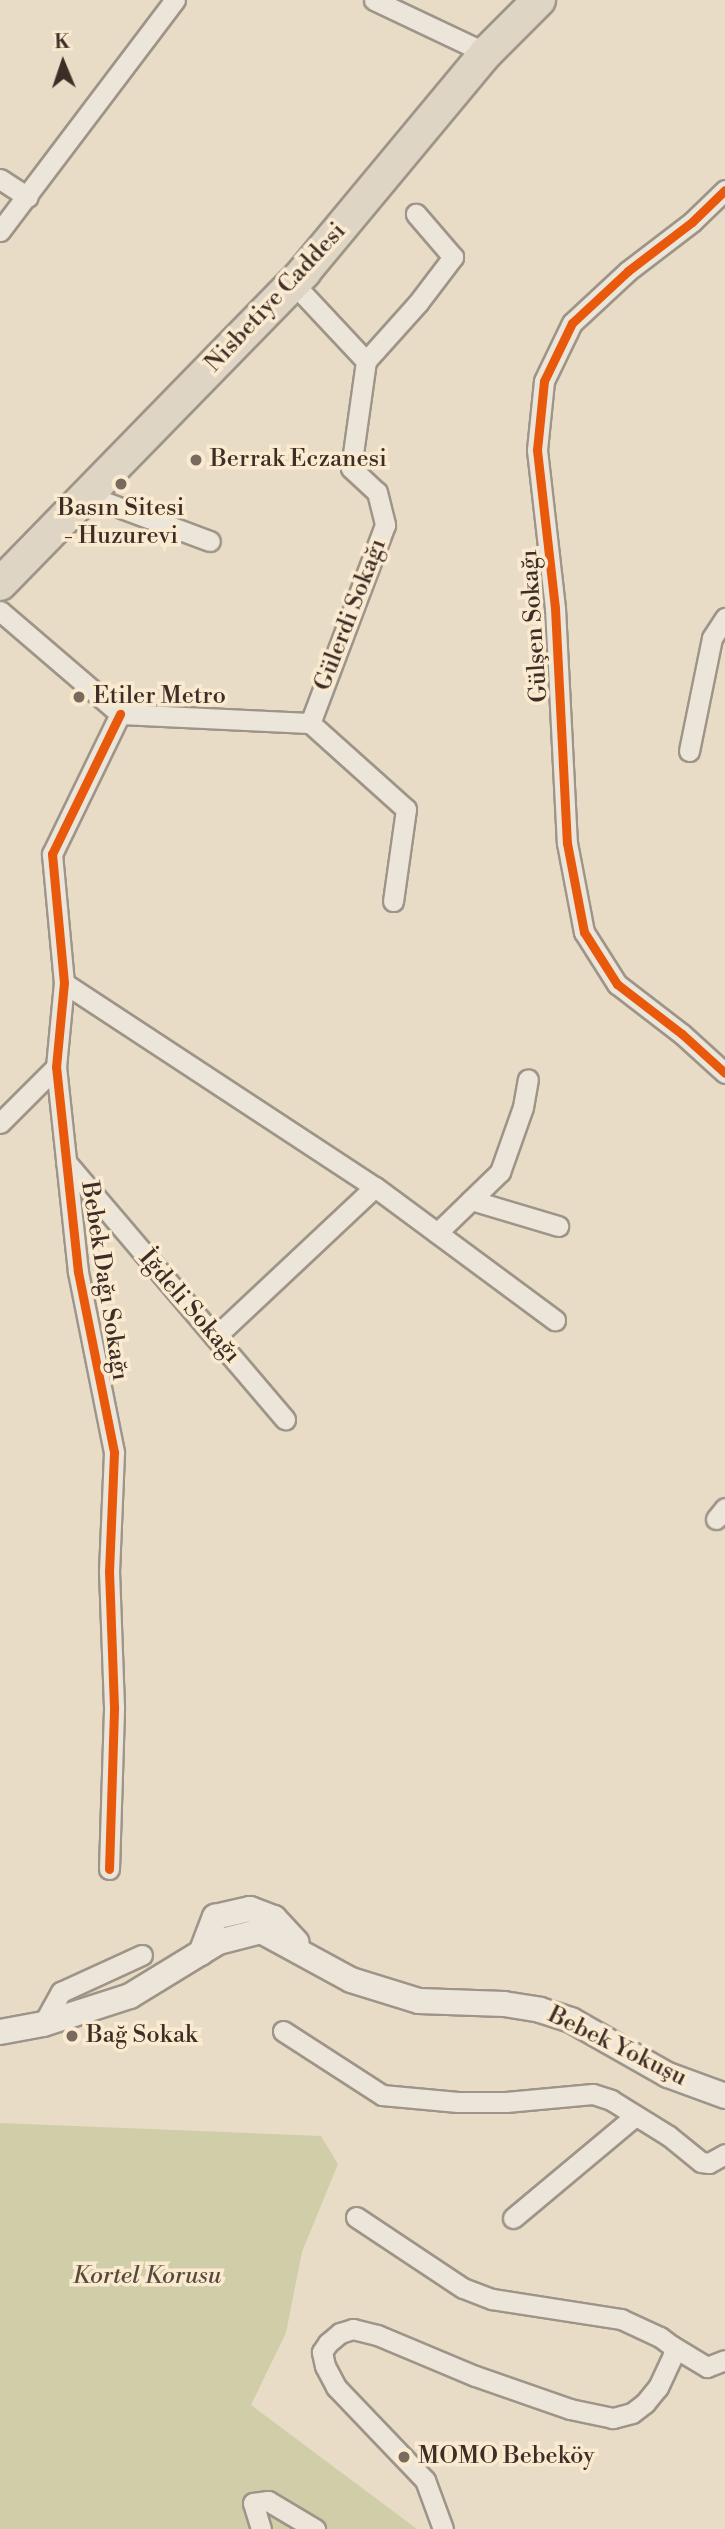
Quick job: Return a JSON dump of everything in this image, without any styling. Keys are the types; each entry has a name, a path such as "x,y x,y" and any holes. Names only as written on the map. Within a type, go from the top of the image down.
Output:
{"main road":[{"name":"Nisbetiye Caddesi","path":"0,584 293,284 486,53 538,0"}],"street":[{"path":"0,231 175,0"},
{"path":"374,0 486,53"},
{"path":"0,179 28,197"},
{"name":"Gülşen Sokağı","path":"725,190 692,222 628,271 572,323 544,381 537,450 555,608 566,843 584,932 617,984 682,1034 725,1073"},
{"path":"293,284 366,361 418,303 453,257 415,214"},
{"name":"Gülerdi Sokağı","path":"366,361 351,468 377,492 385,524 310,723 406,809 393,901"},
{"path":"86,495 210,541"},
{"path":"0,611 120,714 310,723"},
{"path":"689,751 712,638 725,618"},
{"name":"Bebek Dağı Sokağı","path":"109,1869 114,1707 109,1572 114,1452 78,1272 55,1068 64,984 52,854 120,714"},
{"path":"64,984 374,1187 555,1320"},
{"path":"0,1123 55,1068"},
{"path":"437,1233 500,1172 523,1107 528,1079"},
{"name":"İğdeli Sokağı","path":"66,1162 285,1419"},
{"path":"215,1338 374,1187"},
{"path":"471,1200 558,1226"},
{"name":"Bebek Yokuşu","path":"43,2024 130,1996 201,1953 215,1917 250,1909 274,1918 310,1959 351,1980 419,2001 504,2004 540,2010 571,2020 668,2075 725,2096"},
{"path":"0,2032 43,2024 61,1992 142,1955"},
{"path":"283,2031 382,2095 458,2102 506,2102 593,2094 611,2100 669,2136 701,2162 709,2163 725,2154"},
{"path":"513,2218 635,2116"},
{"path":"356,2217 463,2288 492,2299 621,2319 646,2329 707,2367 725,2360"},
{"path":"443,2529 425,2480 336,2387 325,2366 322,2352 328,2343 353,2329 377,2335 475,2376 570,2409 614,2418 632,2413 658,2387 674,2353 672,2346"},
{"path":"261,2529 253,2503 268,2501 315,2529"}],"green space":[{"name":"Kortel Korusu","path":"0,2123 321,2136 338,2164 302,2252 286,2333 251,2405 417,2529 0,2529"}],"cycle path":[{"path":"725,190 692,222 628,271 572,323 544,381 537,450 555,608 567,843 584,932 617,984 682,1034 725,1073"},
{"path":"109,1869 114,1707 109,1572 114,1452 78,1272 56,1067 64,983 52,854 120,714"}],"place":[{"name":"Berrak Eczanesi","path":"196,460"},
{"name":"Basın Sitesi - Huzurevi","path":"121,484"},
{"name":"Etiler Metro","path":"79,697"},
{"name":"Bağ Sokak","path":"72,2036"},
{"name":"MOMO Bebeköy","path":"404,2457"}]}
